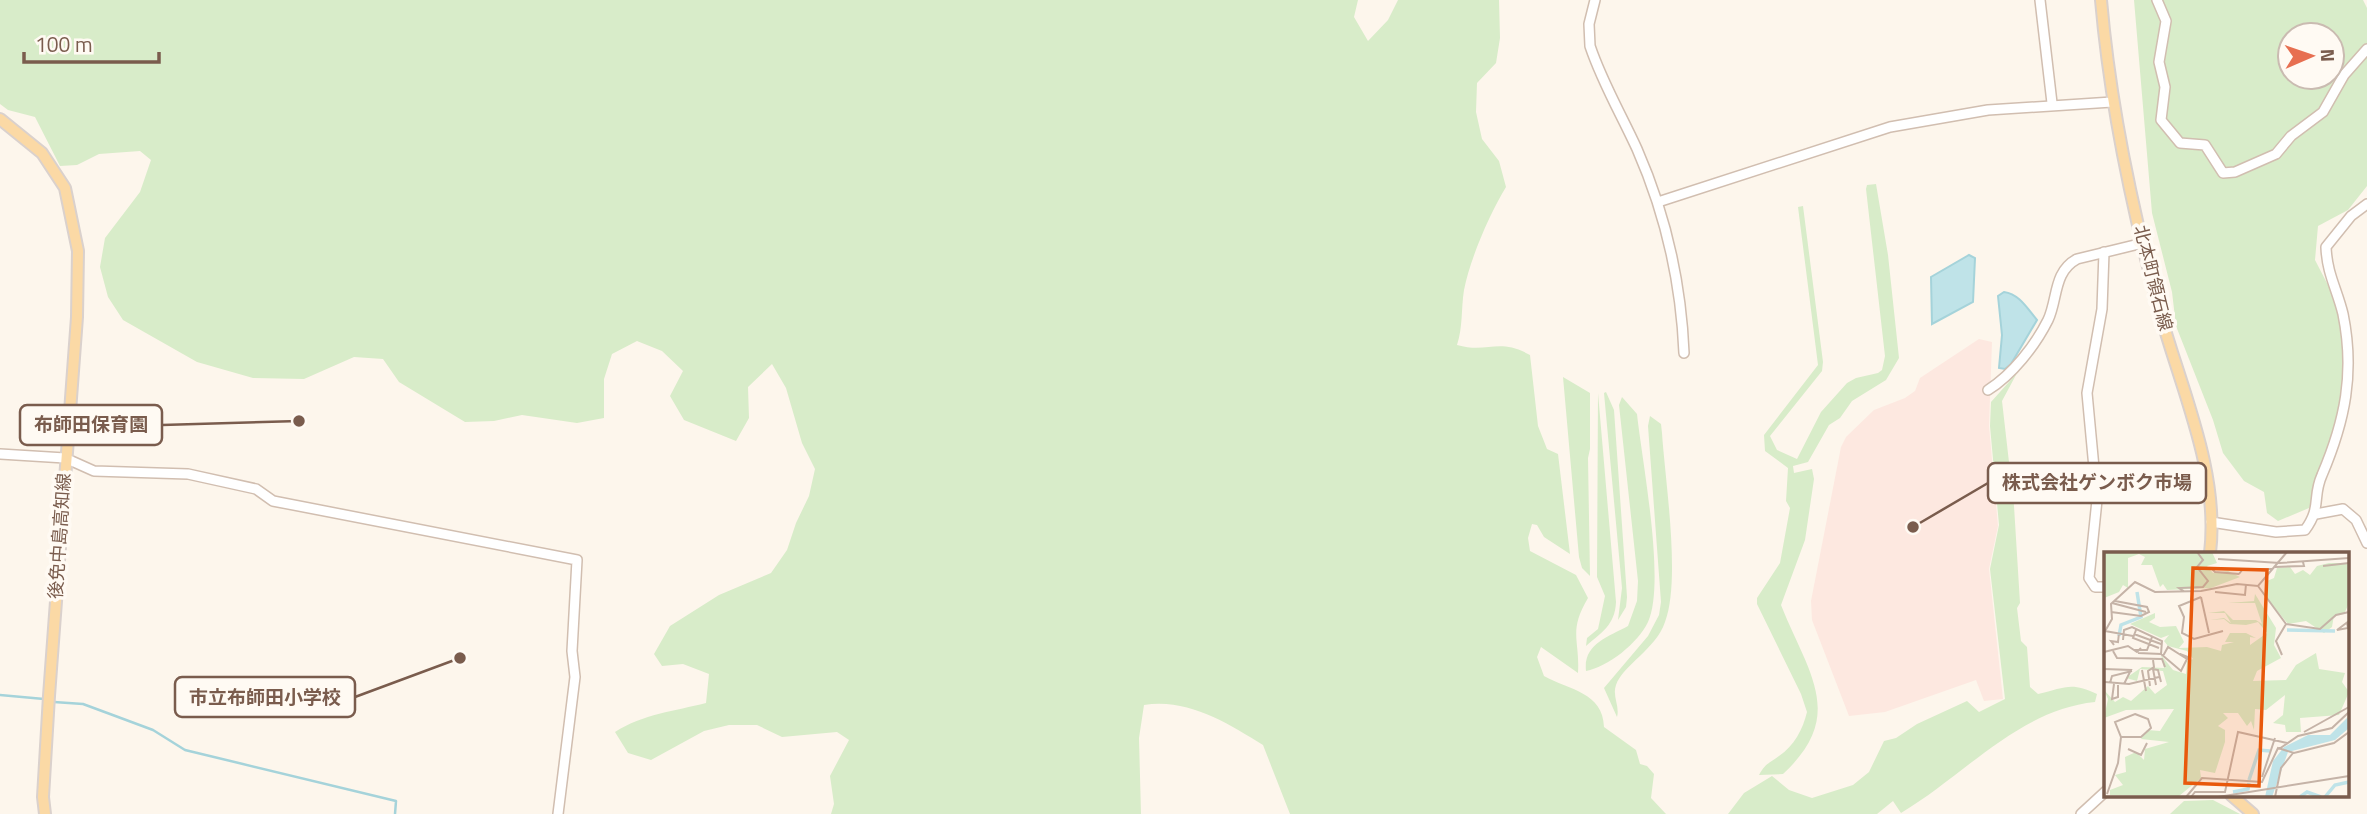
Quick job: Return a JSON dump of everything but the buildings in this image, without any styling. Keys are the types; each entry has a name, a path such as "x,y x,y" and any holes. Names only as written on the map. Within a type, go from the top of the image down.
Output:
{"main road":[{"name":"北本町領石線","path":"2101,0 2112,102 2143,243 2203,463 2211,522 2210,552"},
{"name":"後免中島高知線","path":"0,119 43,153 65,188 78,251 77,317 44,772 45,814"},
{"path":"2232,796 2253,814"}],"street":[{"path":"1595,0 1589,24 1590,46 1658,202 1674,253 1682,302 1684,353"},
{"path":"2040,0 2052,103"},
{"path":"2157,0 2166,21 2159,62 2166,92 2161,120 2180,143 2205,145 2223,173 2235,172 2276,154 2291,136 2323,112 2344,75 2367,49"},
{"path":"1658,202 1889,127 1939,116 2052,103 2112,102"},
{"path":"2211,522 2276,532 2305,530 2316,514 2320,478 2339,435 2349,389 2347,339 2342,310 2327,271 2326,247 2345,223 2367,204"},
{"path":"1988,390 2015,368 2045,326 2064,269 2077,260 2143,243"},
{"path":"2104,253 2102,309 2087,393 2097,500 2089,578 2095,587 2104,587"},
{"path":"0,454 65,458 94,471 188,474 256,489 273,501 577,560 572,651 575,677 558,814"},
{"path":"2316,514 2343,509 2356,520 2367,543"},
{"path":"2081,814 2104,793"}],"shaded area":[{"path":"1979,339 1992,342 1989,426 1998,526 1989,569 2003,699 1984,701 1976,680 1885,712 1849,716 1812,620 1811,601 1841,447 1846,437 1874,410 1905,398 1915,391 1920,378"}],"green space":[{"path":"0,0 1358,0 1354,17 1368,41 1388,20 1398,0 1499,0 1500,38 1496,63 1477,83 1476,112 1482,139 1499,161 1506,187 1487,223 1471,264 1464,290 1457,345 1477,348 1509,347 1530,355 1538,426 1547,449 1558,454 1570,554 1544,537 1537,525 1532,524 1528,538 1530,551 1576,575 1588,598 1578,619 1578,673 1541,647 1537,657 1544,676 1591,699 1598,706 1604,727 1636,750 1640,764 1647,766 1654,774 1651,798 1666,814 1290,814 1263,745 1206,714 1176,705 1160,704 1144,705 1139,738 1141,814 831,814 834,804 830,776 849,740 837,732 782,737 757,725 729,725 704,731 651,760 628,753 615,732 648,717 706,703 709,674 683,664 662,666 654,654 670,626 719,595 771,573 787,550 809,496 815,469 802,443 786,388 772,364 748,387 749,418 736,441 684,420 670,396 683,371 662,351 637,341 612,354 604,379 604,418 577,423 522,415 494,421 465,422 399,382 383,359 354,357 304,379 253,378 197,362 123,320 108,297 100,267 105,238 140,192 151,160 140,151 99,154 77,165 60,166 35,117 8,110 0,104"},
{"path":"2134,0 2363,0 2367,8 2367,186 2348,210 2318,226 2315,260 2345,318 2346,384 2323,477 2309,508 2278,521 2267,513 2264,492 2244,481 2223,453 2176,326 2172,292 2152,213"},
{"path":"1876,184 1888,255 1899,358 1886,380 1852,401 1840,418 1829,425 1808,462 1793,466 1794,473 1812,469 1814,479 1805,540 1781,605 1810,673 1818,713 1813,732 1802,753 1783,774 1759,775 1765,766 1793,742 1807,712 1801,694 1757,604 1757,598 1780,563 1790,508 1786,501 1788,468 1765,451 1764,435 1818,365 1798,207 1803,206 1822,371 1770,436 1777,450 1797,459 1821,412 1847,383 1882,370 1885,356 1866,189 1867,185"},
{"path":"2017,373 2002,401 2014,506 2020,603 2017,608 2021,641 2027,647 2030,687 2038,694 2067,687 2080,688 2097,694 2095,702 2041,717 1993,746 1901,813 1893,801 1877,814 1728,814 1744,793 1772,776 1789,790 1812,798 1853,785 1869,772 1884,741 1896,738 1917,724 1967,701 1979,712 2005,699 1990,569 1999,525 1990,426 1991,402"},
{"path":"1563,377 1590,393 1590,576 1582,568 1579,557"},
{"path":"1606,392 1614,410 1627,597 1626,607 1618,620 1622,588"},
{"path":"1598,393 1616,602 1610,622 1586,646 1587,638 1598,629 1605,596 1597,577"},
{"path":"1622,397 1637,414 1654,551 1653,604 1648,622 1630,646 1604,665 1586,671 1588,654 1598,642 1628,626 1637,601 1638,581 1619,405"},
{"path":"1650,416 1661,424 1662,433 1672,556 1670,604 1661,632 1625,671 1616,685 1617,717 1604,688 1648,636 1659,615 1661,602 1648,426"},
{"path":"2213,800 2240,814 2170,814 2184,801"}],"water":[{"path":"1969,255 1975,258 1973,302 1932,324 1931,277"},
{"path":"2004,292 2018,299 2037,320 2011,364 2005,369 1999,368 2002,335 1998,296"}],"waterway":[{"path":"0,695 44,699"},
{"path":"54,702 83,704 153,730 185,750 396,801 395,814"}],"place":[{"name":"布師田保育園","path":"299,421"},
{"name":"株式会社ゲンボク市場","path":"1913,527"},
{"name":"市立布師田小学校","path":"460,658"}]}
